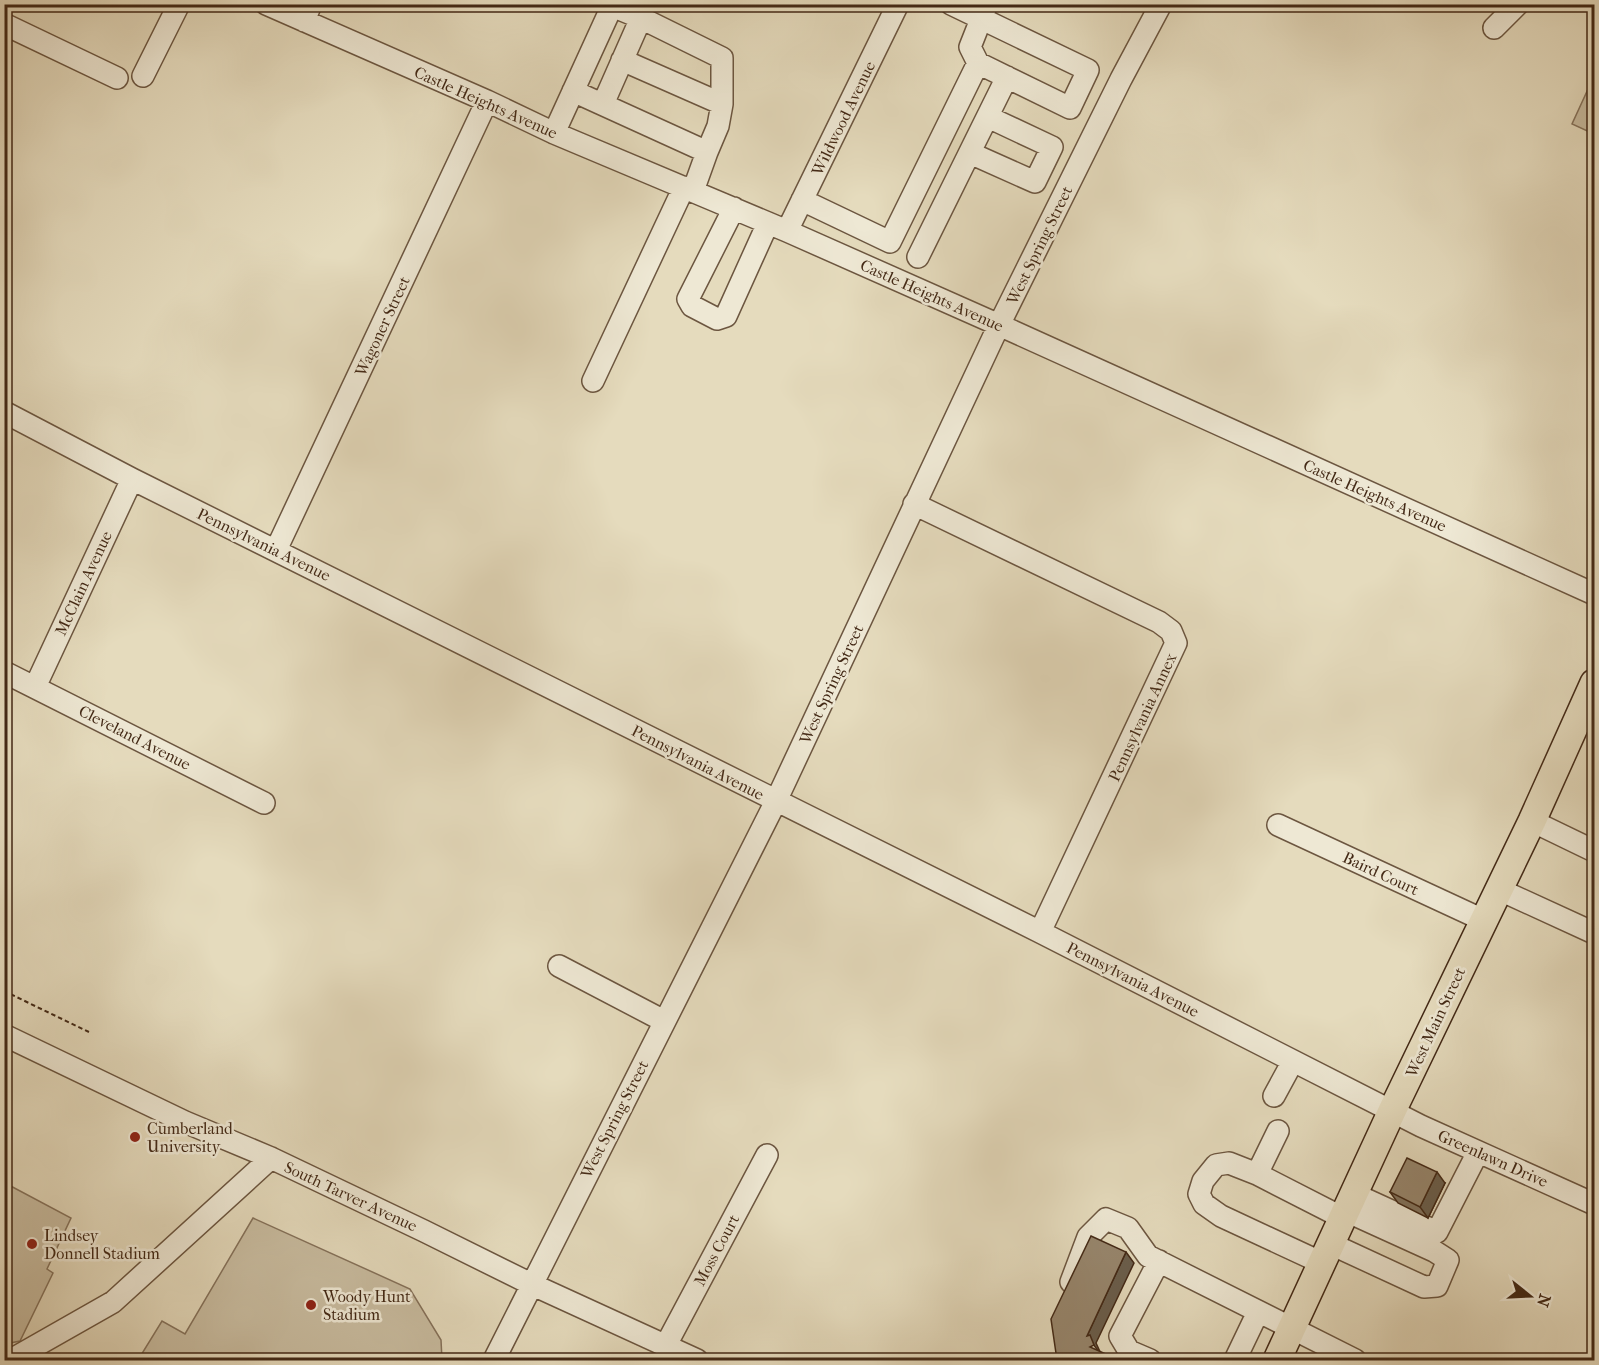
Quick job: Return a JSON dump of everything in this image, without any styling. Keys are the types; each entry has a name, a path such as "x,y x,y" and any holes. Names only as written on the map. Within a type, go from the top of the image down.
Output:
{"main road":[{"name":"West Main Street","path":"1276,1360 1392,1111 1532,821 1594,683"}],"street":[{"path":"143,76 179,4"},
{"name":"Castle Heights Avenue","path":"266,4 308,13 554,132 778,227 999,325 1594,594"},
{"name":"Wildwood Avenue","path":"734,208 688,299 692,306 717,319 726,316 778,227 802,200 898,4"},
{"path":"951,4 984,12 1088,70 1070,108"},
{"name":"West Spring Street","path":"494,1360 776,801 999,325 1161,4"},
{"path":"1494,28 1518,4"},
{"path":"554,132 613,5 722,58 722,105 718,126 593,381"},
{"path":"984,12 970,47 978,63 1070,108 1101,120"},
{"path":"603,104 641,18"},
{"path":"4,24 117,78"},
{"path":"622,60 722,105"},
{"path":"877,271 978,63"},
{"path":"918,257 1007,77"},
{"path":"573,91 707,152"},
{"name":"Wagoner Street","path":"276,550 487,101"},
{"path":"970,153 1035,182 1048,156 1052,147 988,117"},
{"path":"802,200 890,242"},
{"name":"Pennsylvania Avenue","path":"4,412 132,479 1040,932 1392,1111"},
{"name":"McClain Avenue","path":"35,687 132,479"},
{"name":"Pennsylvania Annex","path":"915,504 1159,622 1171,631 1176,644 1040,932"},
{"name":"Cleveland Avenue","path":"4,672 264,804"},
{"path":"1532,821 1594,851"},
{"name":"Baird Court","path":"1278,825 1484,920"},
{"path":"1498,889 1594,933"},
{"path":"559,966 664,1021"},
{"name":"South Tarver Avenue","path":"4,1035 185,1122 271,1158 531,1284 697,1360"},
{"path":"1274,1096 1293,1061"},
{"name":"Greenlawn Drive","path":"1392,1111 1594,1204"},
{"path":"1257,1174 1278,1131"},
{"path":"1436,1241 1478,1152"},
{"name":"Moss Court","path":"666,1346 767,1155"},
{"path":"11,1360 113,1302 271,1158"},
{"path":"1229,1163 1348,1208 1436,1241 1449,1260 1437,1286 1424,1287 1358,1257 1326,1253 1221,1216 1204,1204 1199,1194 1203,1182 1216,1165 1229,1163"},
{"path":"1348,1208 1373,1222 1436,1241"},
{"path":"1063,1302 1088,1237 1106,1219 1128,1228 1148,1256 1354,1360"},
{"path":"1150,1360 1129,1351 1120,1336 1159,1261"},
{"path":"1237,1360 1258,1312"}],"path":[{"path":"4,991 89,1032"}],"shaded area":[{"path":"1589,87 1594,89 1594,134 1572,124"},
{"name":"Lindsey Donnell Stadium","path":"5,1183 71,1218 47,1269 53,1273 20,1341 5,1344"},
{"name":"Woody Hunt Stadium","path":"253,1218 410,1289 441,1340 442,1360 138,1360 162,1321 185,1334"}],"building":[{"path":"1407,1158 1437,1172 1420,1207 1390,1192"},
{"path":"1091,1236 1126,1252 1087,1336 1090,1335 1094,1345 1090,1347 1119,1360 1057,1360 1051,1319"}],"place":[{"name":"Cumberland University","path":"135,1137"},
{"name":"Lindsey Donnell Stadium","path":"32,1244"},
{"name":"Woody Hunt Stadium","path":"311,1305"}]}
